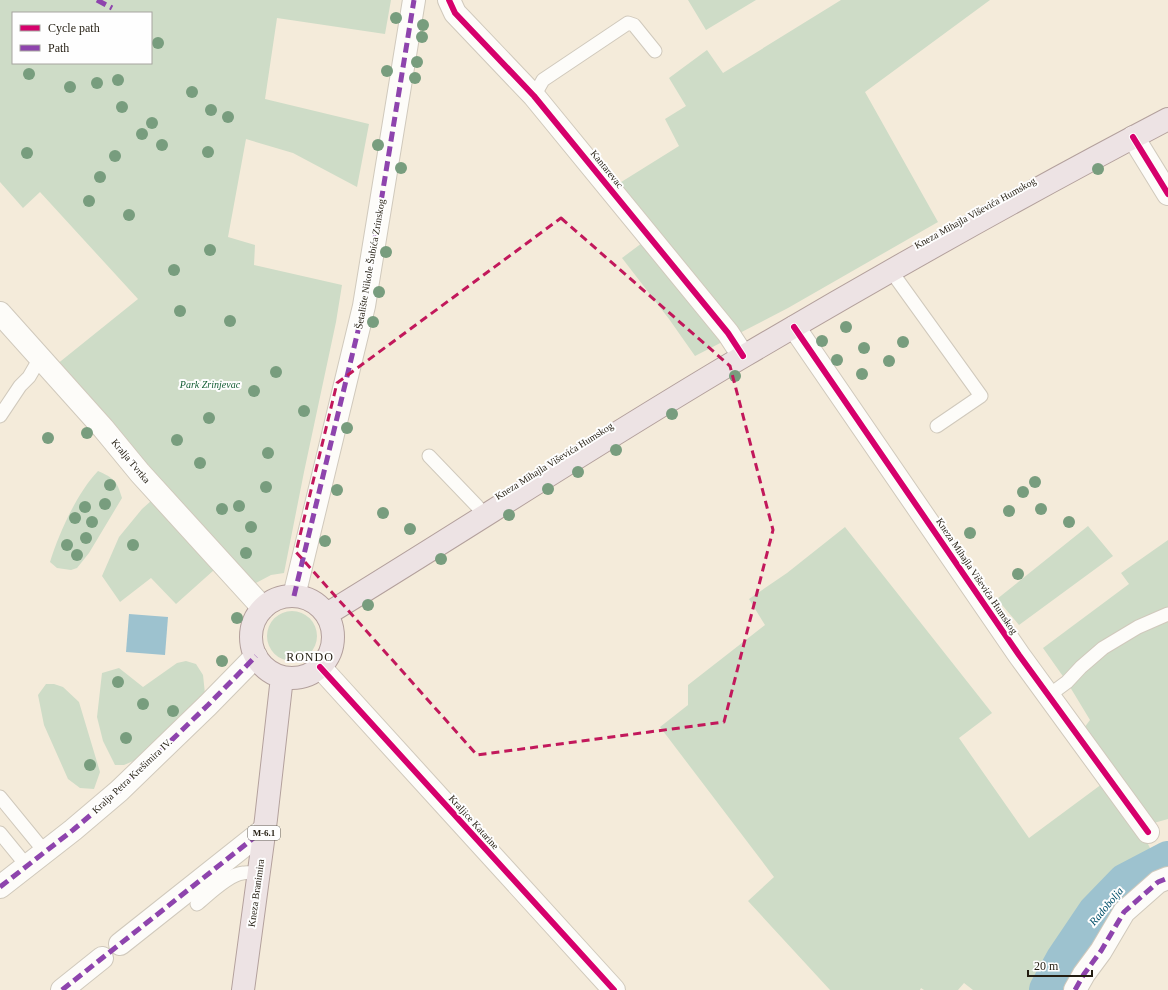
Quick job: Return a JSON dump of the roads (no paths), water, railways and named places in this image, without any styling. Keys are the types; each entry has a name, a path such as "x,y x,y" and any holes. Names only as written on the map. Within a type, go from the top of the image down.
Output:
{"main road":[{"name":"Kneza Mihajla Viševića Humskog","path":"327,614 744,356 891,271 1168,119"},
{"path":"294,596 304,597 313,601 327,614 331,623 333,642 326,660 320,667 313,672 298,677 274,674 267,669 256,656 252,646 252,631 257,616 263,608 272,601 282,597 294,596"},
{"name":"Kneza Branimira","path":"243,990 265,829 282,676"}],"street":[{"name":"Šetalište Nikole Šubića Zrinskog","path":"294,596 364,306 414,0"},
{"name":"Kantarevac","path":"449,0 455,13 534,96 728,333 744,356"},
{"path":"1133,137 1168,194"},
{"name":"Kralja Tvrtka","path":"0,313 140,472 263,608"},
{"name":"Kneza Mihajla Viševića Humskog","path":"794,327 1048,696 1148,832"},
{"name":"Kralja Petra Krešimira IV.","path":"0,887 73,830 119,791 208,705 256,656"},
{"name":"Kraljice Katarine","path":"320,667 614,990"},
{"path":"120,944 265,829"},
{"path":"1075,990 1084,974 1101,951 1124,912 1158,882 1168,878"},
{"path":"62,990 102,958"}],"lane":[{"path":"534,96 543,80 628,23 634,25 655,51"},
{"path":"891,271 981,396 937,426"},
{"path":"0,416 20,386 29,377 40,358"},
{"path":"429,456 477,506 484,516"},
{"path":"1048,696 1067,682 1081,667 1103,648 1138,627 1168,614"},
{"path":"0,797 44,852"},
{"path":"0,834 27,866"},
{"path":"197,904 222,884 238,874 244,872 259,874"}],"water":[{"path":"129,614 168,617 165,655 126,652"}],"waterway":[{"name":"Radobolja","path":"1048,990 1065,959 1096,913 1126,882 1168,860"}],"district":[{"name":"RONDO","path":"310,657"}],"park label":[{"name":"Park Zrinjevac","path":"210,384"}]}
